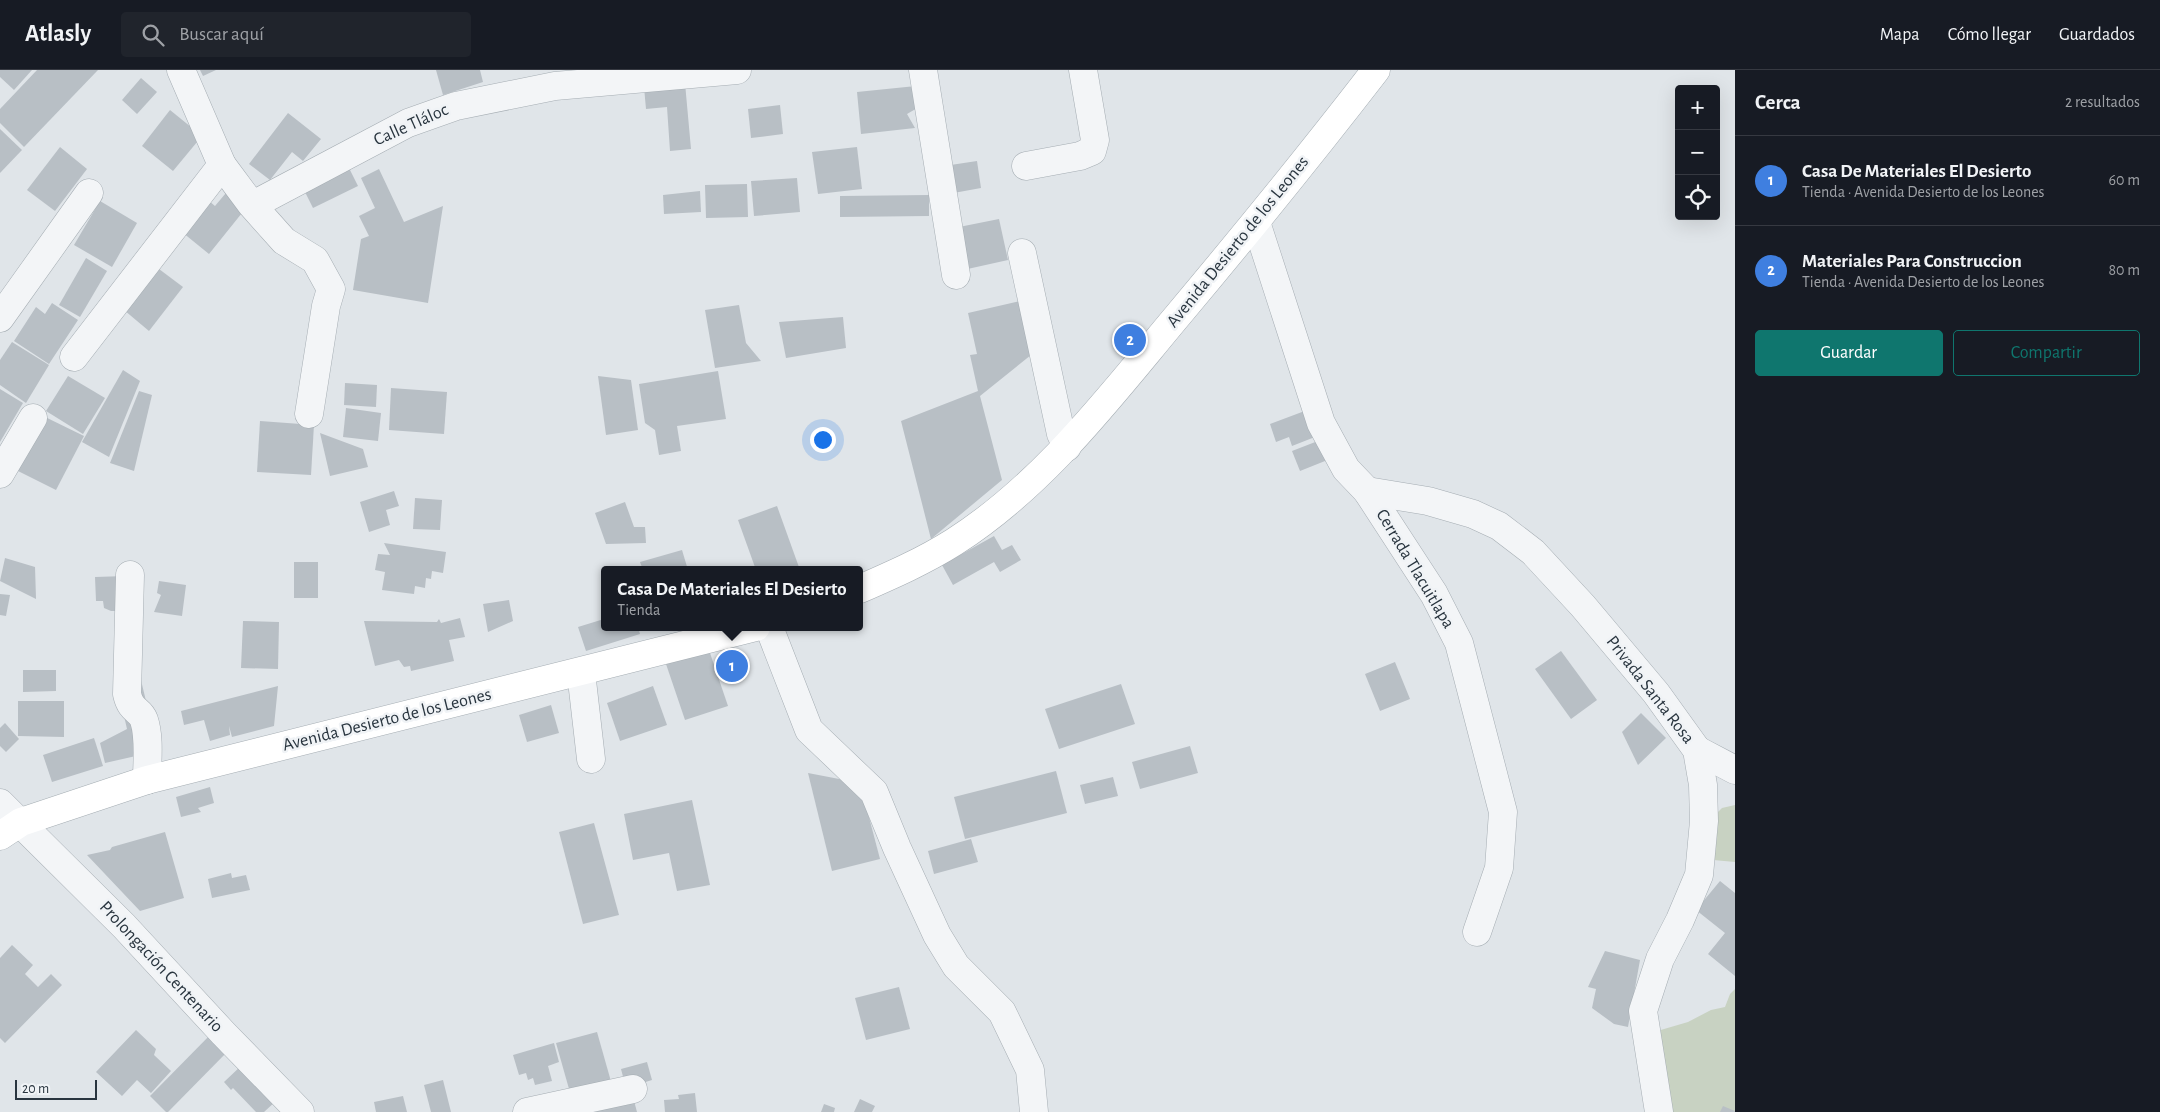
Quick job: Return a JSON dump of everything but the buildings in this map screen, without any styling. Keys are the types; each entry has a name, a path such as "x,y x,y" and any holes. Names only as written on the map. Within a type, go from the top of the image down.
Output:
{"street":[{"path":"182,70 222,165 253,206 284,241 315,260 330,289 309,414"},
{"name":"Calle Tláloc","path":"253,206 408,123 456,106 555,86 737,70"},
{"path":"923,70 956,275"},
{"path":"1026,166 1080,156 1092,151 1095,140 1083,70"},
{"name":"Avenida Desierto de los Leones","path":"863,587 909,568 955,541 1008,501 1067,447 1256,222 1374,71"},
{"path":"74,357 222,165"},
{"path":"0,318 89,193"},
{"name":"Cerrada Tlacuitlapa","path":"1256,222 1321,423 1346,469 1367,491 1434,594 1459,644 1503,812 1499,868 1477,932"},
{"path":"1022,252 1061,434 1067,447"},
{"path":"0,474 33,418"},
{"name":"Privada Santa Rosa","path":"1367,491 1428,501 1473,514 1499,526 1534,552 1583,606 1656,693 1697,750 1703,785 1704,821 1700,875 1660,959 1643,1011 1659,1112"},
{"path":"130,575 127,694 130,705 144,719 148,748 147,780"},
{"name":"Avenida Desierto de los Leones","path":"11,829 147,780 741,631"},
{"path":"771,631 809,730 874,792 897,848 937,935 956,966 1002,1012 1030,1070 1034,1112"},
{"path":"582,672 591,759"},
{"path":"1697,750 1735,770"},
{"name":"Prolongación Centenario","path":"0,802 10,814 11,829 124,926 223,1034 300,1112"},
{"path":"527,1112 633,1089"}],"green space":[{"path":"1735,805 1735,862 1713,860 1706,824 1722,808"},
{"path":"1735,989 1735,1112 1669,1112 1637,1063 1647,1034 1688,1022 1711,1010 1725,1007 1730,994"}],"place":[{"name":"Materiales Para Construccion","path":"1130,340"},
{"name":"Casa De Materiales El Desierto","path":"732,666"}]}
